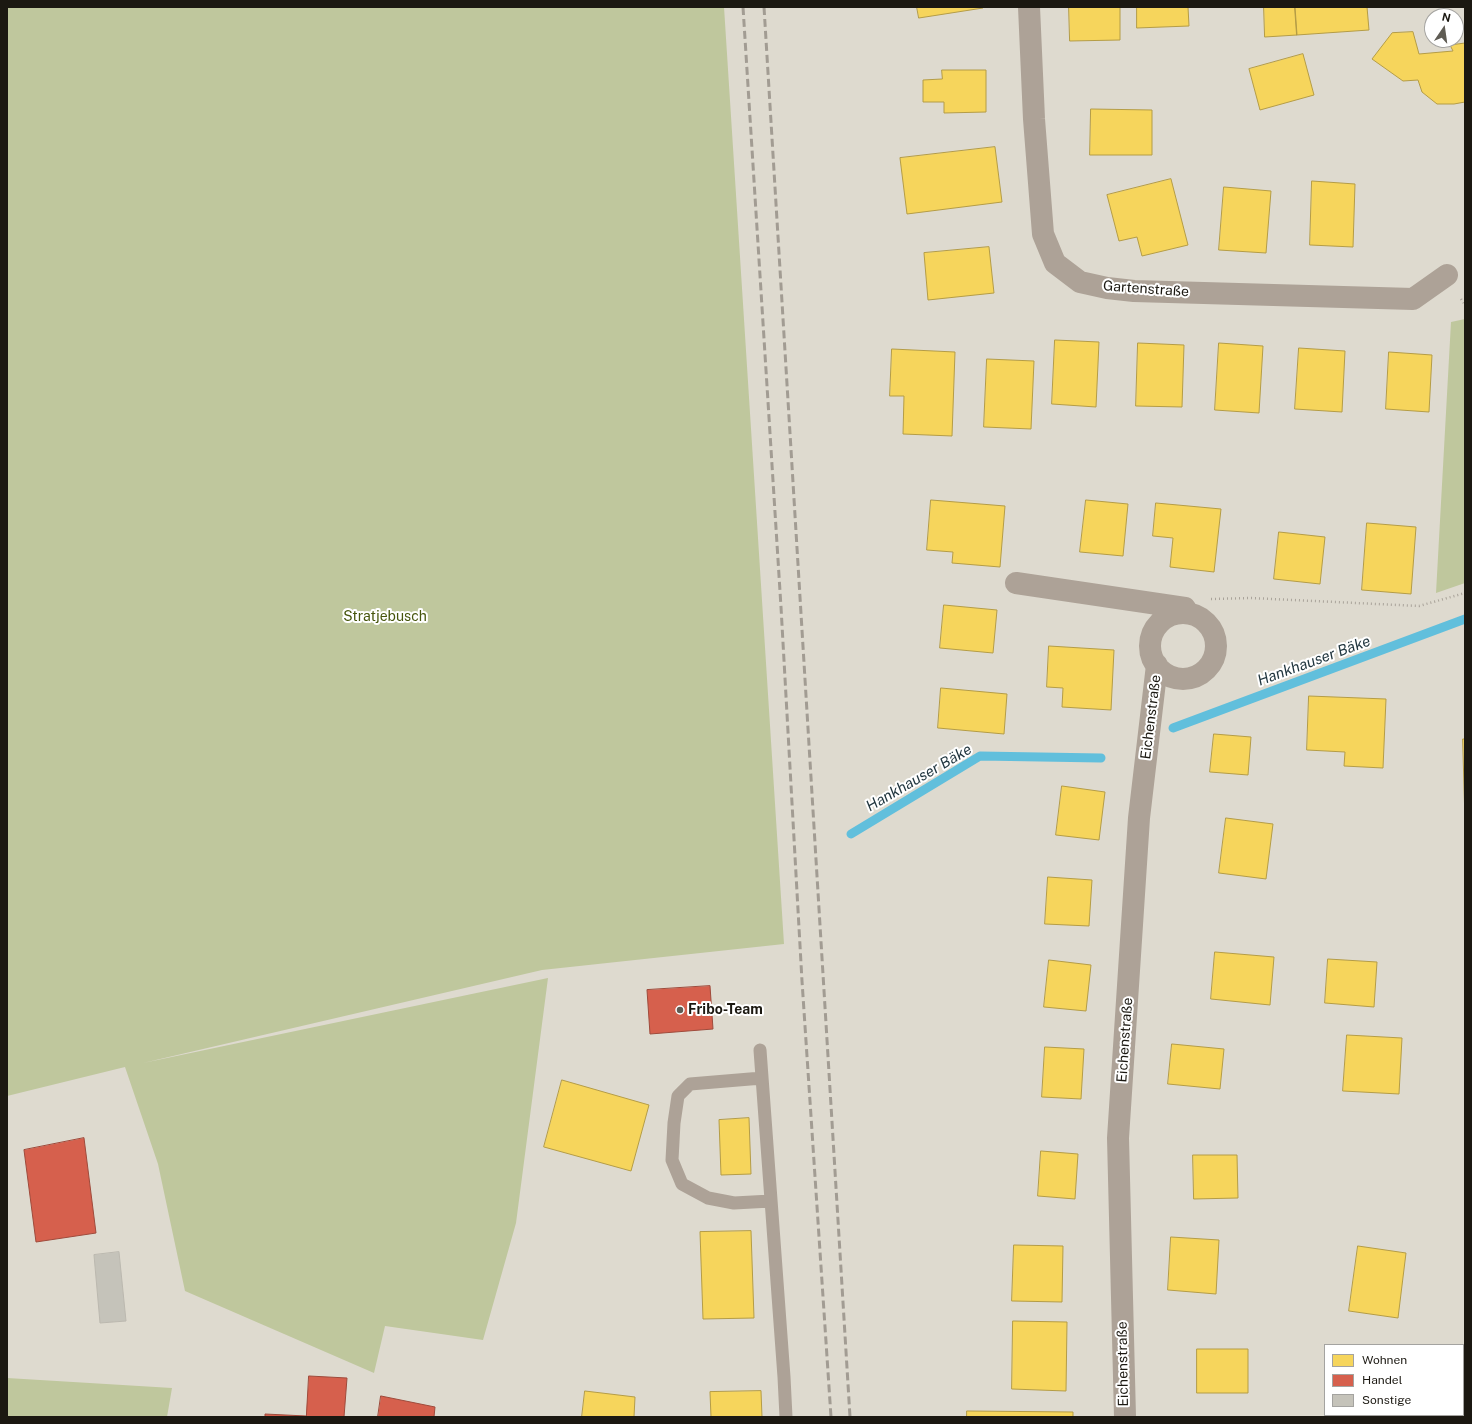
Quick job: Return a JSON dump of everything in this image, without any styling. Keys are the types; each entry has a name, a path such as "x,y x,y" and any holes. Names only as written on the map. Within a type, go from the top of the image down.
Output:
{"street":[{"name":"Gartenstraße","path":"1029,7 1034,119 1043,234 1055,263 1080,282 1107,288 1134,291 1413,299 1447,275"},
{"name":"Eichenstraße","path":"1016,583 1185,608 1189,614"},
{"name":"Eichenstraße","path":"1180,613 1189,614 1200,617 1208,625 1214,635 1216,646 1214,656 1208,666 1200,674 1190,678 1179,678 1168,675 1157,665 1150,652 1150,642 1152,633 1164,618 1180,613"},
{"name":"Eichenstraße","path":"1125,1417 1118,1138 1140,818 1157,665"}],"lane":[{"path":"760,1050 786,1417"},
{"path":"762,1078 690,1084 678,1096 674,1123 672,1160 682,1184 708,1198 734,1203 771,1201"}],"path":[{"path":"1189,614 1210,599 1251,598 1419,606 1465,593"}],"green space":[{"name":"Stratjebusch","path":"7,7 724,7 784,944 542,970 143,1063 548,978 516,1223 483,1340 385,1326 374,1373 185,1291 158,1164 125,1067 7,1096"},
{"path":"1465,319 1465,583 1436,593 1451,322"},
{"path":"7,1378 172,1388 167,1417 7,1417"}],"building: Wohnen":[{"path":"917,7 983,7 983,8 919,18"},
{"path":"1069,7 1120,7 1120,40 1070,41"},
{"path":"1137,7 1188,7 1189,26 1137,28"},
{"path":"1264,7 1295,7 1297,35 1265,37"},
{"path":"1295,7 1367,7 1369,30 1297,35"},
{"path":"1413,32 1419,54 1453,51 1452,48 1464,48 1465,43 1465,102 1454,104 1437,104 1422,92 1418,80 1403,81 1372,59 1392,33"},
{"path":"1303,54 1314,95 1260,110 1249,69"},
{"path":"942,70 986,70 986,112 944,113 944,102 923,102 923,80 942,79"},
{"path":"1091,109 1152,110 1152,155 1090,155"},
{"path":"995,147 1002,202 907,214 900,158"},
{"path":"1171,179 1188,245 1142,256 1137,237 1119,241 1107,195"},
{"path":"1312,181 1355,184 1353,247 1310,245"},
{"path":"1224,187 1271,191 1266,253 1219,250"},
{"path":"989,247 994,293 928,300 924,253"},
{"path":"1055,340 1099,342 1096,407 1052,404"},
{"path":"1138,343 1184,345 1182,407 1136,406"},
{"path":"1219,343 1263,346 1259,413 1215,410"},
{"path":"1299,348 1345,351 1342,412 1295,409"},
{"path":"892,349 955,352 952,436 903,434 904,396 890,396"},
{"path":"1389,352 1432,355 1429,412 1386,409"},
{"path":"987,359 1034,361 1031,429 984,427"},
{"path":"931,500 1005,506 1000,567 952,563 953,552 927,550"},
{"path":"1086,500 1128,504 1123,556 1080,552"},
{"path":"1156,503 1221,509 1214,572 1170,567 1173,538 1153,536"},
{"path":"1367,523 1416,527 1411,594 1362,590"},
{"path":"1279,532 1325,537 1320,584 1274,579"},
{"path":"944,605 997,610 993,653 940,648"},
{"path":"1049,646 1114,650 1111,710 1062,707 1063,688 1047,687"},
{"path":"941,688 1007,694 1004,734 938,728"},
{"path":"1309,696 1386,699 1383,768 1344,766 1345,752 1307,750"},
{"path":"1214,734 1251,737 1248,775 1210,772"},
{"path":"1463,739 1465,739 1465,820"},
{"path":"1062,786 1105,792 1099,840 1056,835"},
{"path":"1226,818 1273,824 1266,879 1219,873"},
{"path":"1048,877 1092,880 1089,926 1045,924"},
{"path":"1215,952 1274,957 1270,1005 1211,999"},
{"path":"1328,959 1377,962 1374,1007 1325,1003"},
{"path":"1049,960 1091,965 1086,1011 1044,1007"},
{"path":"1347,1035 1402,1038 1399,1094 1343,1091"},
{"path":"1172,1044 1224,1049 1220,1089 1168,1084"},
{"path":"1045,1047 1084,1049 1081,1099 1042,1097"},
{"path":"562,1080 649,1105 631,1171 544,1147"},
{"path":"749,1118 751,1174 721,1175 719,1120"},
{"path":"1041,1151 1078,1154 1075,1199 1038,1196"},
{"path":"1193,1155 1237,1155 1238,1198 1194,1199"},
{"path":"751,1231 754,1318 703,1319 700,1232"},
{"path":"1171,1237 1219,1240 1216,1294 1168,1290"},
{"path":"1014,1245 1063,1246 1062,1302 1012,1301"},
{"path":"1358,1246 1406,1253 1398,1318 1349,1311"},
{"path":"1013,1321 1067,1322 1066,1391 1012,1389"},
{"path":"1197,1349 1248,1349 1248,1393 1197,1393"},
{"path":"585,1391 635,1397 634,1417 582,1417"},
{"path":"761,1391 762,1417 711,1417 710,1392"},
{"path":"967,1411 1073,1412 1073,1417 967,1417"}],"building: Handel":[{"name":"Fribo-Team","path":"710,986 713,1029 650,1034 647,990"},
{"path":"84,1138 96,1233 36,1242 24,1150"},
{"path":"309,1376 347,1378 344,1417 265,1417 265,1414 306,1416"},
{"path":"381,1396 435,1407 434,1417 378,1417"}],"building: Sonstige":[{"path":"119,1252 126,1321 100,1323 94,1255"}],"waterway":[{"name":"Hankhauser Bäke","path":"1173,728 1465,619"},
{"name":"Hankhauser Bäke","path":"851,834 980,756 1101,758"}],"railway":[{"path":"743,7 781,607 802,981 831,1417"},
{"path":"764,7 850,1417"}],"place":[{"name":"Fribo-Team","path":"680,1010"}]}
